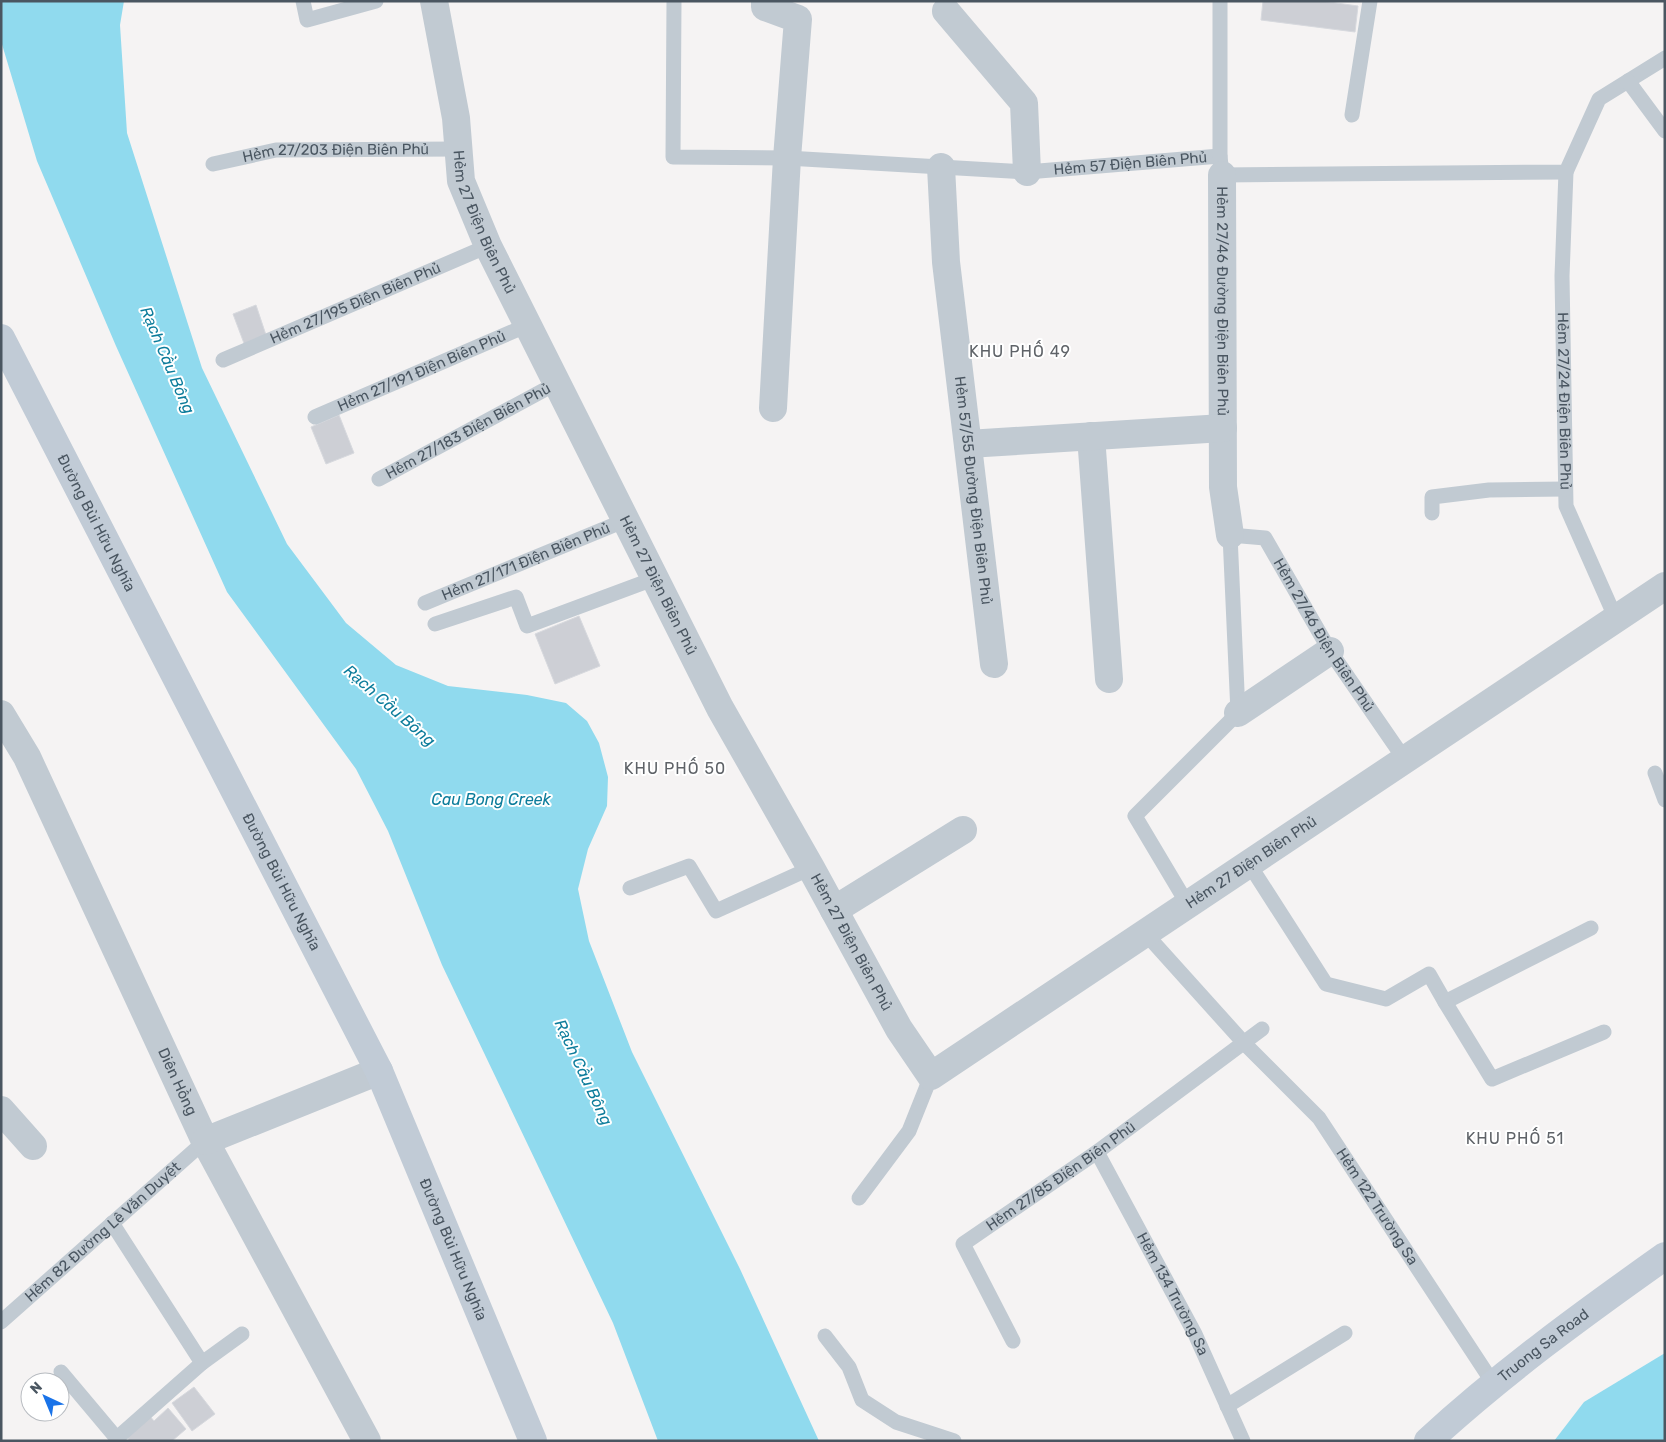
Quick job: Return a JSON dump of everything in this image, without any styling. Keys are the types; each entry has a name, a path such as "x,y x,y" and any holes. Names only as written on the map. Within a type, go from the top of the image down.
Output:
{"street":[{"name":"Hẻm 27 Điện Biên Phủ","path":"434,1 456,118 461,181 488,246 720,708 812,868 899,1029 931,1076 1665,586"},
{"path":"765,1 765,7 798,18 787,158 773,408"},
{"path":"946,11 1024,103 1027,172"},
{"name":"Hẻm 27/46 Đường Điện Biên Phủ","path":"1221,166 1223,487 1230,535"},
{"name":"Hẻm 57/55 Đường Điện Biên Phủ","path":"941,167 946,262 994,664"},
{"name":"Đường Bùi Hữu Nghĩa","path":"1,338 379,1071 533,1441"},
{"name":"Hẻm 27/46 Đường Điện Biên Phủ","path":"968,444 1223,428"},
{"path":"1091,436 1109,679"},
{"path":"1238,713 1330,651"},
{"name":"Diên Hồng","path":"1,714 27,756 205,1141 368,1441"},
{"path":"834,910 963,830"},
{"path":"205,1141 379,1071"},
{"path":"1,1110 32,1146"},
{"name":"Truong Sa Road","path":"1428,1441 1493,1383 1587,1311 1665,1256"}],"lane":[{"path":"303,1 307,20 376,1"},
{"name":"Hẻm 57 Điện Biên Phủ","path":"674,1 674,157 787,158 1027,172 1221,166 1566,172"},
{"path":"1220,1 1221,166"},
{"path":"1352,115 1370,1"},
{"path":"1566,172 1599,100 1665,58"},
{"path":"1628,81 1665,131"},
{"name":"Hẻm 27/203 Điện Biên Phủ","path":"213,164 276,150 459,149"},
{"name":"Hẻm 27/24 Điện Biên Phủ","path":"1566,172 1562,276 1566,506 1616,619"},
{"name":"Hẻm 27/195 Điện Biên Phủ","path":"223,360 488,246"},
{"name":"Hẻm 27/191 Điện Biên Phủ","path":"315,417 528,325"},
{"name":"Hẻm 27/183 Điện Biên Phủ","path":"379,479 557,383"},
{"path":"1432,513 1432,497 1489,490 1565,489"},
{"name":"Hẻm 27/171 Điện Biên Phủ","path":"425,603 626,520"},
{"path":"1188,905 1135,816 1238,713 1230,535"},
{"name":"Hẻm 27/46 Điện Biên Phủ","path":"1230,535 1265,538 1330,651 1405,760"},
{"path":"435,624 516,597 527,626 656,578"},
{"path":"1655,773 1665,800"},
{"path":"1249,864 1326,984 1386,1000 1429,974 1492,1079 1604,1032"},
{"path":"630,888 689,866 716,911 812,868"},
{"path":"1445,1002 1591,928"},
{"path":"1145,933 1244,1042"},
{"name":"Hẻm 27/85 Điện Biên Phủ","path":"1013,1341 963,1244 1096,1152 1262,1029"},
{"name":"Hẻm 122 Trường Sa","path":"1244,1042 1319,1118 1493,1383"},
{"path":"859,1198 909,1131 931,1076"},
{"name":"Hẻm 82 Đường Lê Văn Duyệt","path":"1,1322 205,1141"},
{"name":"Hẻm 134 Trường Sa","path":"1096,1152 1195,1334 1244,1441"},
{"path":"112,1223 202,1363"},
{"path":"1227,1406 1345,1333"},
{"path":"70,1383 118,1440 202,1363 242,1334"},
{"path":"825,1336 849,1367 862,1400 896,1422 954,1441"}],"water":[{"name":"Cau Bong Creek","path":"1,1 124,1 120,25 127,133 202,368 287,544 346,623 396,665 448,686 527,695 566,703 587,721 599,743 608,777 607,806 588,849 578,889 589,941 632,1052 740,1269 819,1441 658,1441 613,1323 442,965 388,831 356,769 227,592 116,346 37,161 1,41"},
{"path":"1665,1353 1665,1441 1554,1441 1584,1402"}],"building":[{"path":"1263,1 1322,1 1358,6 1355,32 1261,20"},
{"path":"256,305 266,335 245,346 233,314"},
{"path":"339,415 354,453 326,464 311,427"},
{"path":"579,616 600,666 555,684 535,634"},
{"path":"194,1387 215,1414 192,1431 172,1403"},
{"path":"168,1408 186,1429 172,1441 130,1441 126,1436 149,1415 154,1421"}],"district":[{"name":"KHU PHỐ 49","path":"1020,351"},
{"name":"KHU PHỐ 50","path":"675,768"},
{"name":"KHU PHỐ 51","path":"1515,1138"}],"water label":[{"name":"Rạch Cầu Bông","path":"168,360"},
{"name":"Rạch Cầu Bông","path":"390,705"},
{"name":"Rạch Cầu Bông","path":"584,1072"}]}
